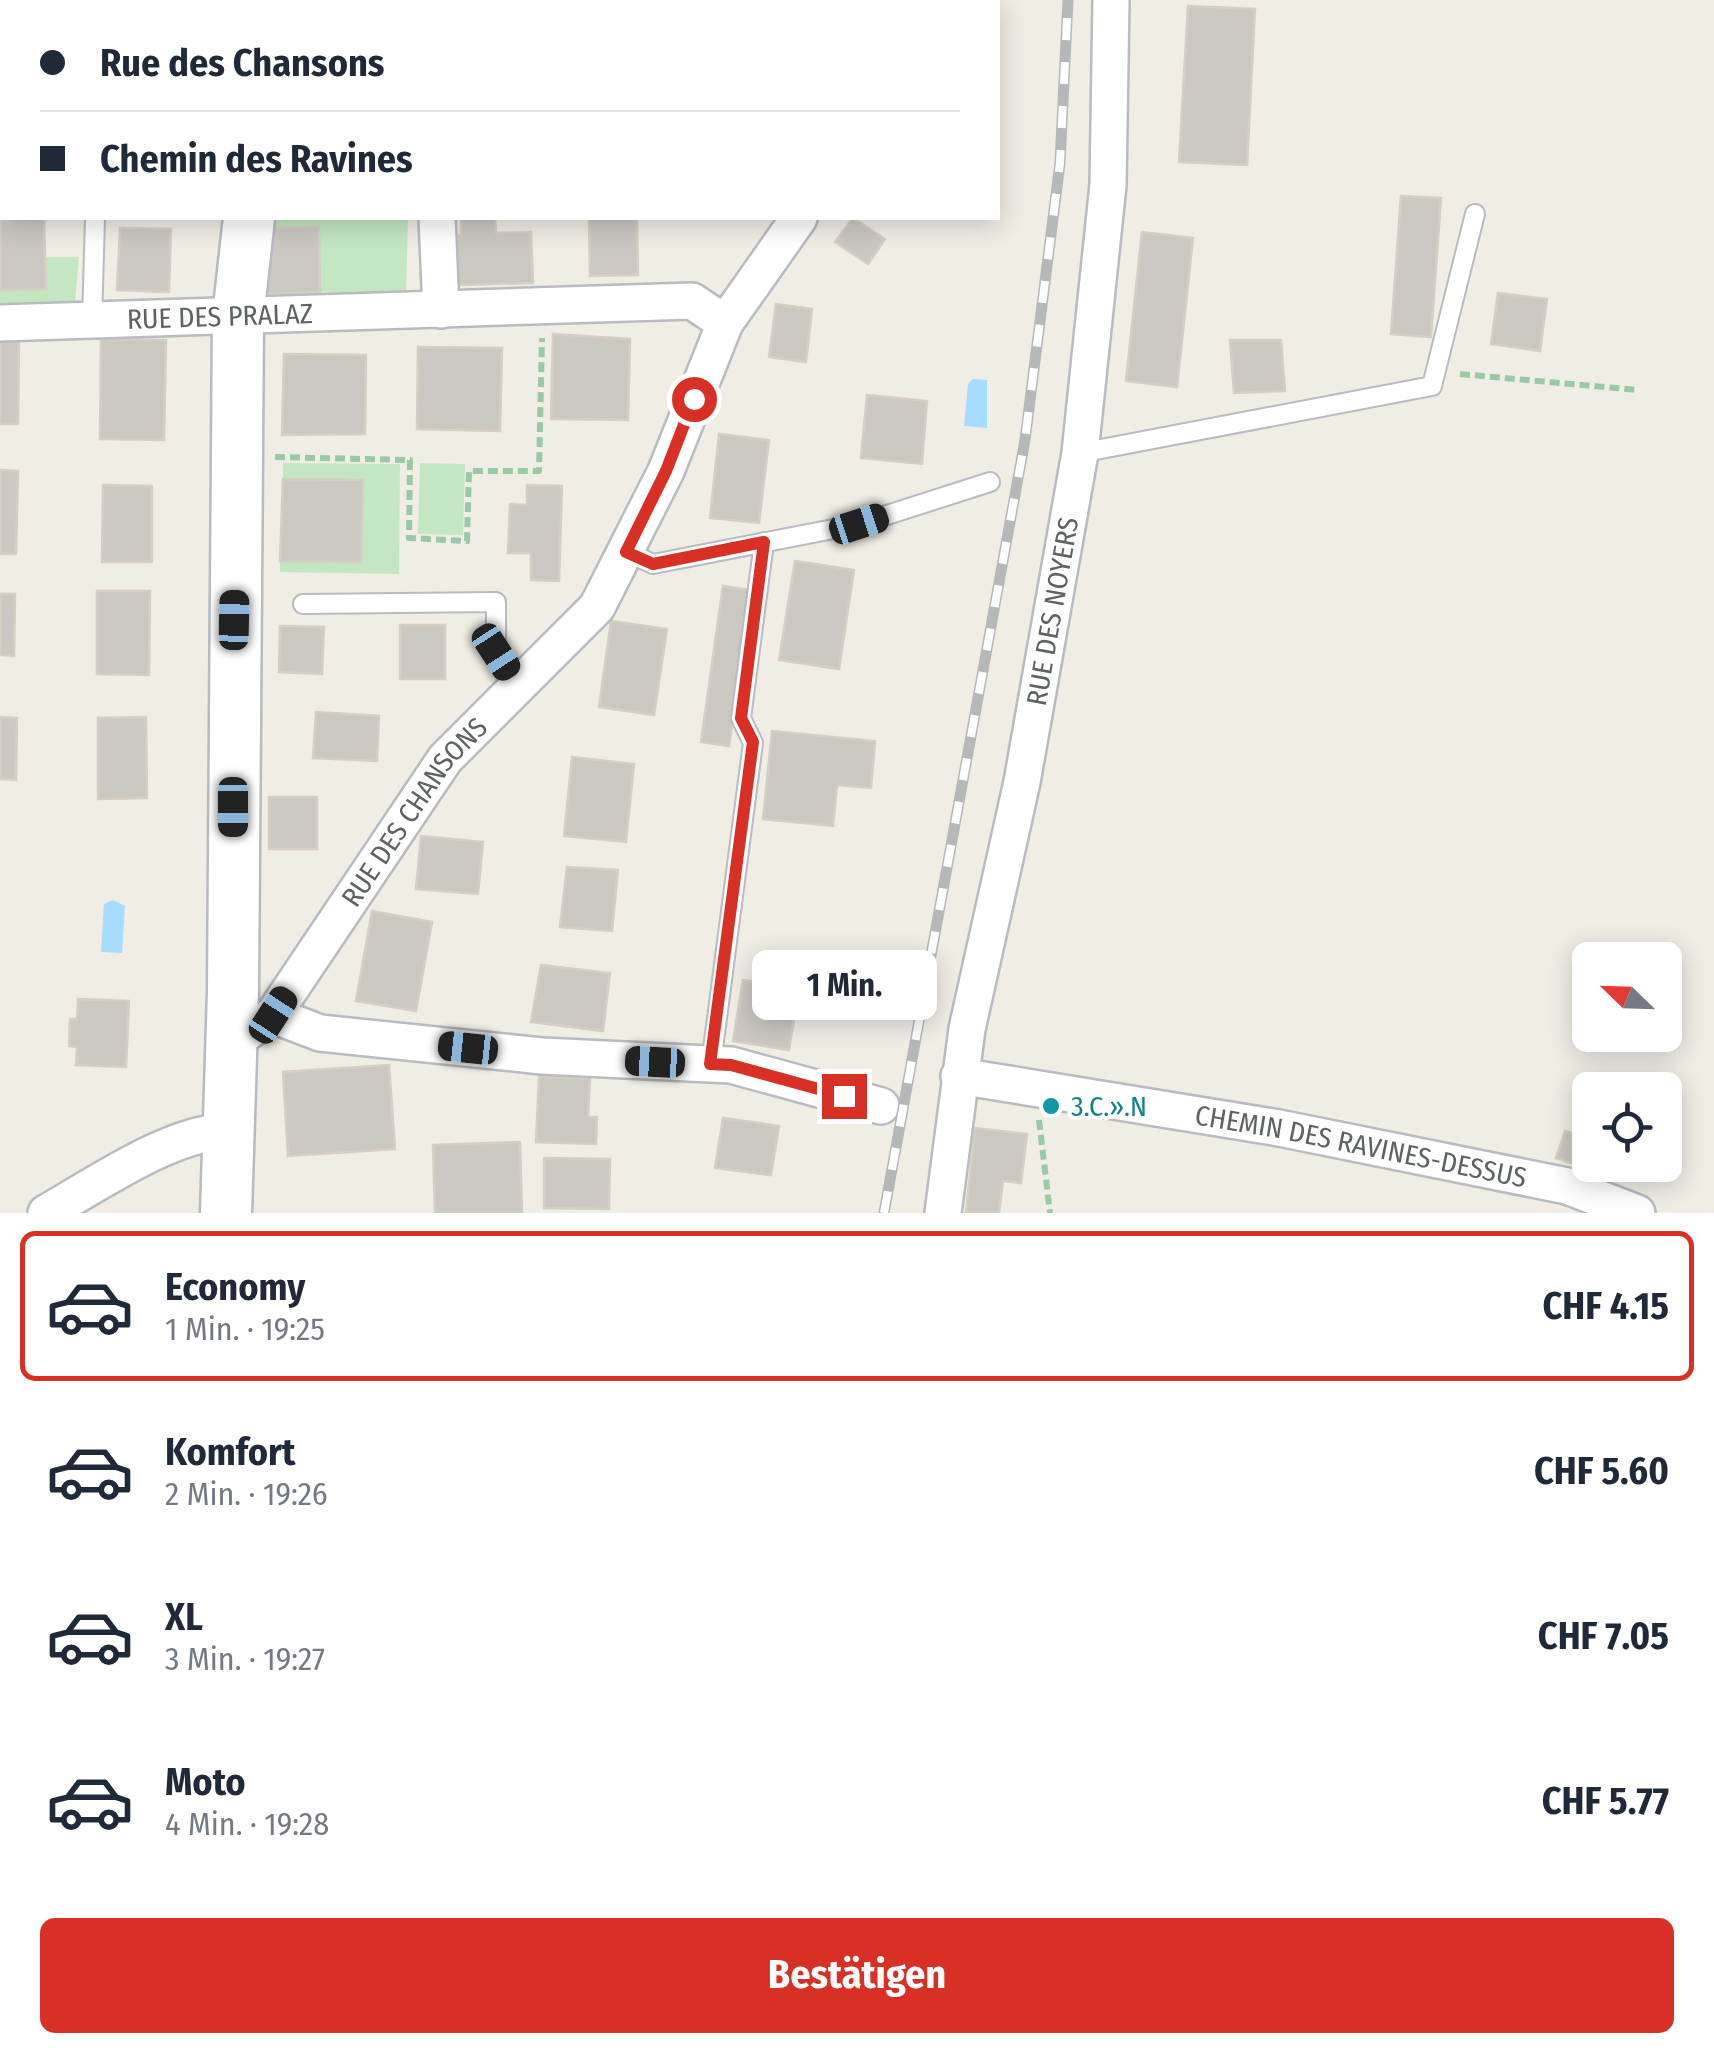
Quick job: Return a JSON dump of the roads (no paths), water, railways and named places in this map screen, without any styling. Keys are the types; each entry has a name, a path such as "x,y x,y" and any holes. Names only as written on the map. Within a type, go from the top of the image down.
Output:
{"street":[{"name":"RUE DES NOYERS","path":"943,1213 959,1076 1022,782 1063,567 1080,453 1108,185 1111,0"},
{"path":"226,1213 238,317 248,220"},
{"path":"437,220 442,310"},
{"name":"RUE DES CHANSONS","path":"231,1044 273,1015 445,760 597,607 666,471 725,322 798,220"},
{"name":"RUE DES PRALAZ","path":"0,323 692,300 725,322"},
{"path":"273,1015 320,1033 542,1056 731,1065 881,1106"},
{"name":"CHEMIN DES RAVINES-DESSUS","path":"959,1076 1035,1092 1279,1128 1567,1186 1636,1213"},
{"path":"46,1213 180,1143 212,1131 227,1132"}],"lane":[{"path":"1080,453 1432,386 1475,214"},
{"path":"92,322 95,220"},
{"path":"626,552 653,564 859,524 990,482"},
{"path":"710,1064 753,742 741,718 764,542"},
{"path":"303,604 496,602 496,652 518,686"}],"water":[{"path":"973,379 987,380 987,428 964,426 968,384"},
{"path":"113,900 125,906 122,953 101,952 104,904"}],"railway":[{"path":"884,1213 1025,440 1060,163 1068,0"}],"place":[{"name":"3.C.».N","path":"1051,1106"}]}
